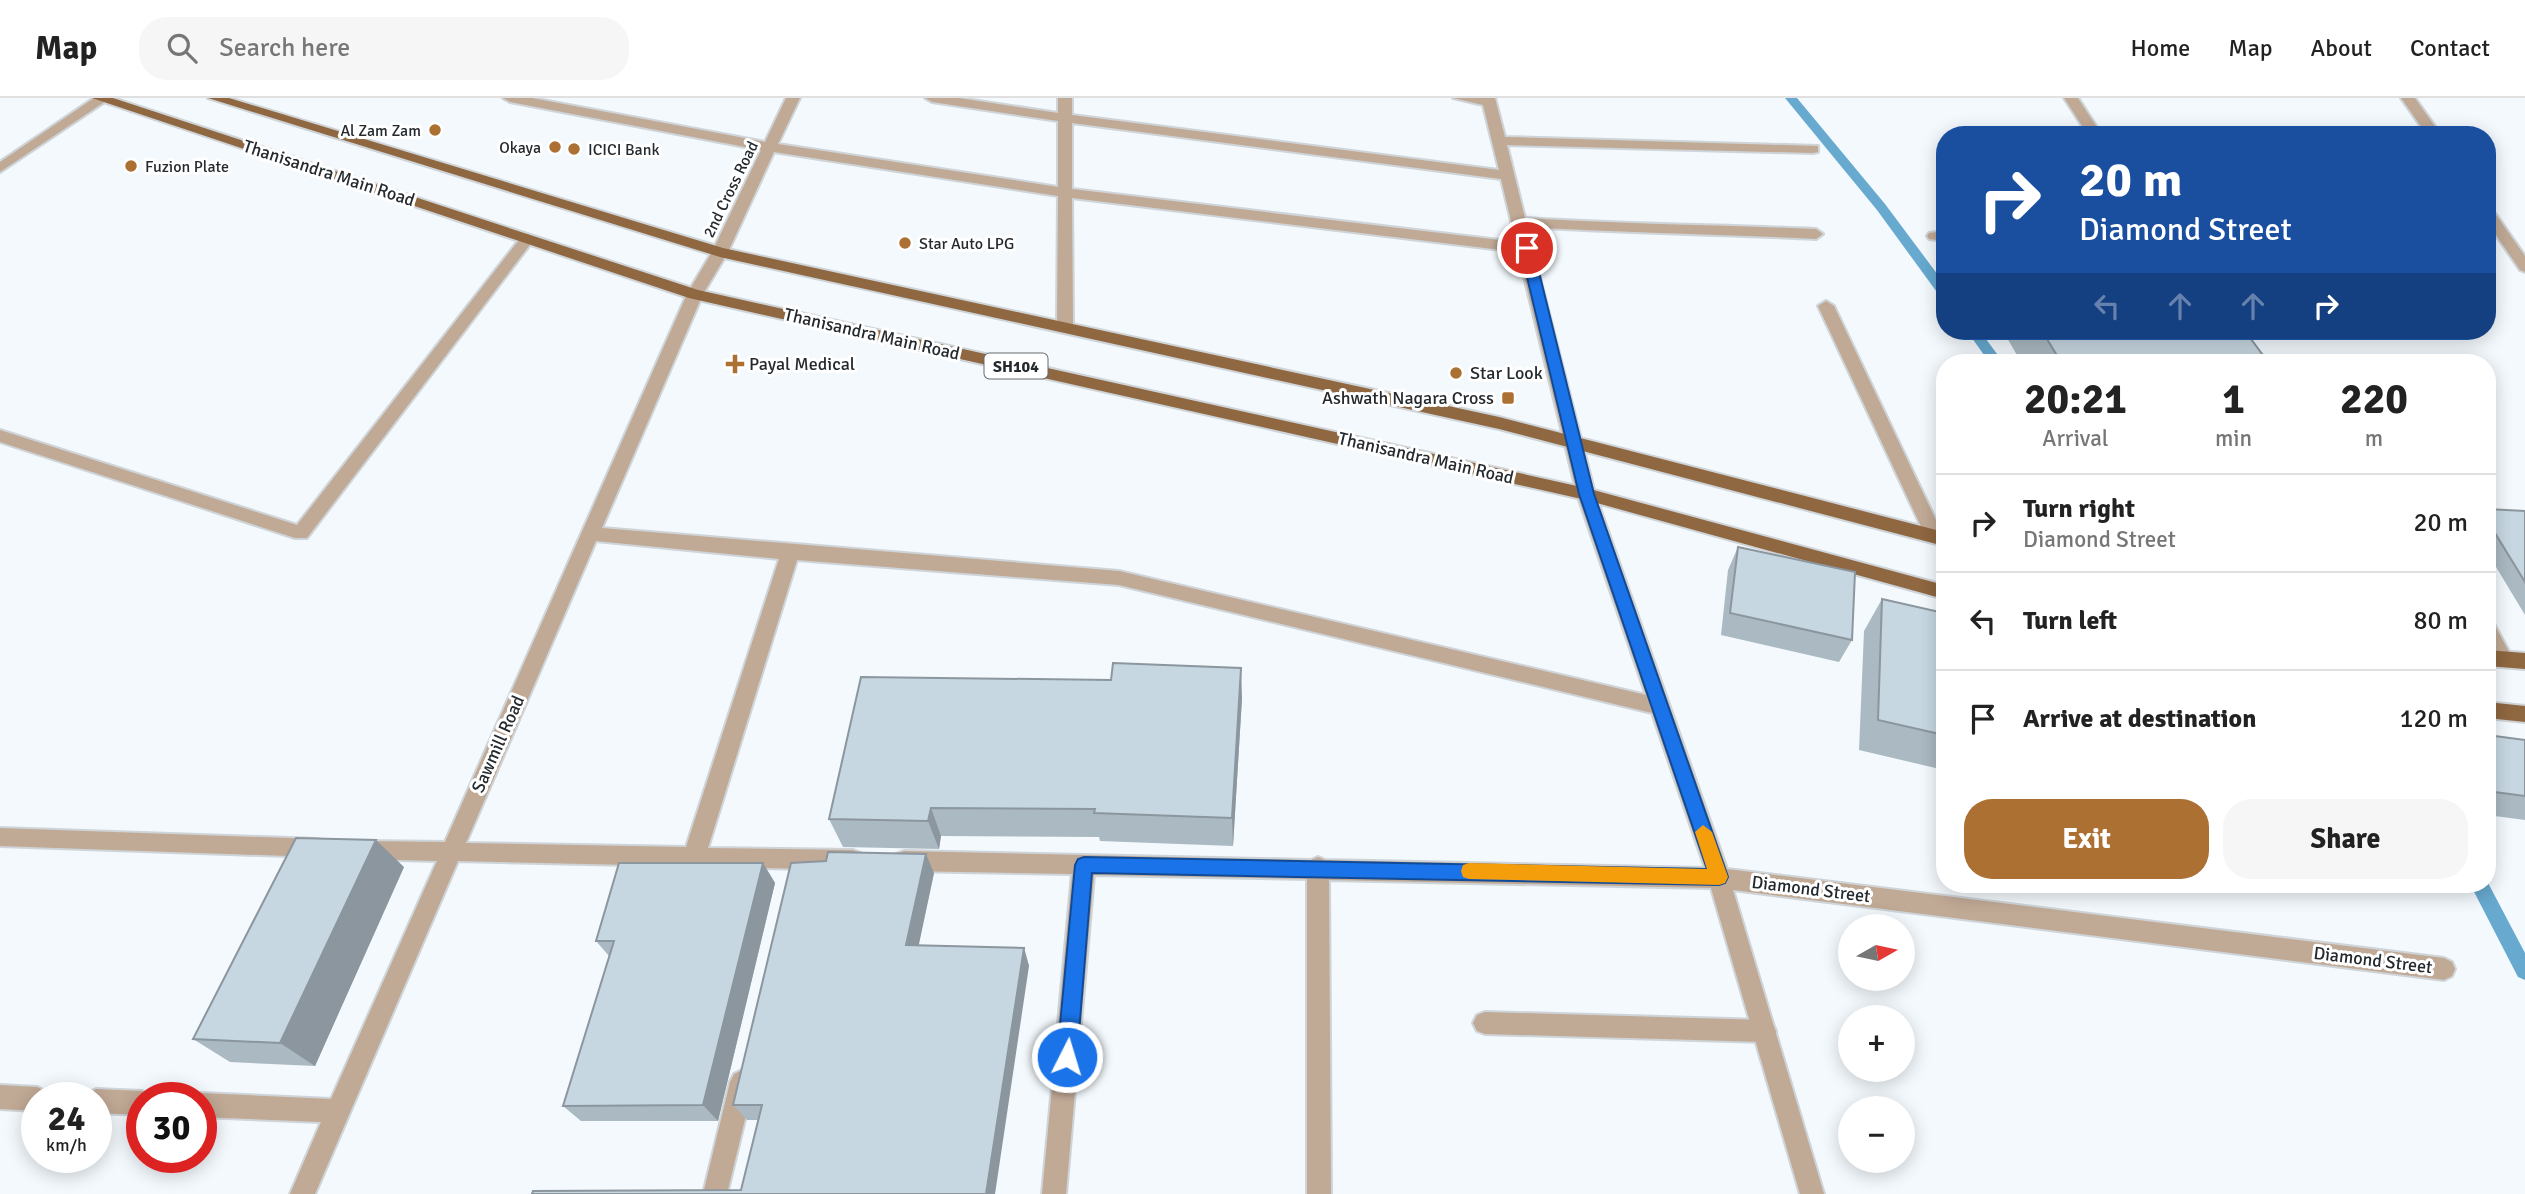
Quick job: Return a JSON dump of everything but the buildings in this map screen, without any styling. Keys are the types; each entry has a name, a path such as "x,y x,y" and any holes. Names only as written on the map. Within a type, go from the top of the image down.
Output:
{"main road":[{"name":"Thanisandra Main Road","path":"100,98 695,294 1586,494 1936,590"},
{"name":"Thanisandra Main Road","path":"215,98 237,101 720,252 1499,423 1936,537"},
{"path":"2496,659 2525,661"},
{"path":"2496,711 2525,714"}],"street":[{"path":"0,168 100,98"},
{"path":"510,98 770,147 1065,193 1527,248"},
{"name":"2nd Cross Road","path":"695,294 720,252 793,98"},
{"path":"932,98 1508,176"},
{"path":"1065,98 1065,326"},
{"path":"1460,98 1489,100 1576,443 1586,494 1719,877 1812,1194"},
{"path":"2071,98 2089,126"},
{"path":"2408,98 2428,126"},
{"path":"1499,141 1813,149"},
{"path":"1520,222 1816,234"},
{"path":"2496,224 2523,262"},
{"path":"0,436 300,533 527,239"},
{"name":"Sawmill Road","path":"302,1194 695,294"},
{"path":"1826,306 1936,530"},
{"path":"590,534 790,553 1119,578 1660,706"},
{"path":"694,857 790,553"},
{"name":"Diamond Street","path":"0,837 450,853 1318,867 1719,877 2444,969"},
{"path":"788,886 794,859"},
{"path":"1054,1194 1084,865"},
{"path":"1318,867 1319,1194"},
{"path":"1485,1023 1764,1031"},
{"path":"715,1194 747,1060"},
{"path":"0,1097 21,1098"},
{"path":"217,1106 338,1111"}],"waterway":[{"path":"1791,98 1881,207 1936,281"},
{"path":"1980,340 1990,354"},
{"path":"2484,893 2525,971"}],"slow traffic":[{"path":"1469,871 1719,877 1703,832"}],"place":[{"name":"Al Zam Zam","path":"435,130"},
{"name":"Okaya","path":"555,147"},
{"name":"ICICI Bank","path":"574,149"},
{"name":"Fuzion Plate","path":"131,166"},
{"name":"Star Auto LPG","path":"905,243"},
{"name":"Payal Medical","path":"735,364"},
{"name":"Star Look","path":"1456,373"},
{"name":"Ashwath Nagara Cross","path":"1508,398"}],"route":[{"path":"1067,1057 1084,865 1318,867 1719,877 1586,494 1576,443 1527,248"}]}
